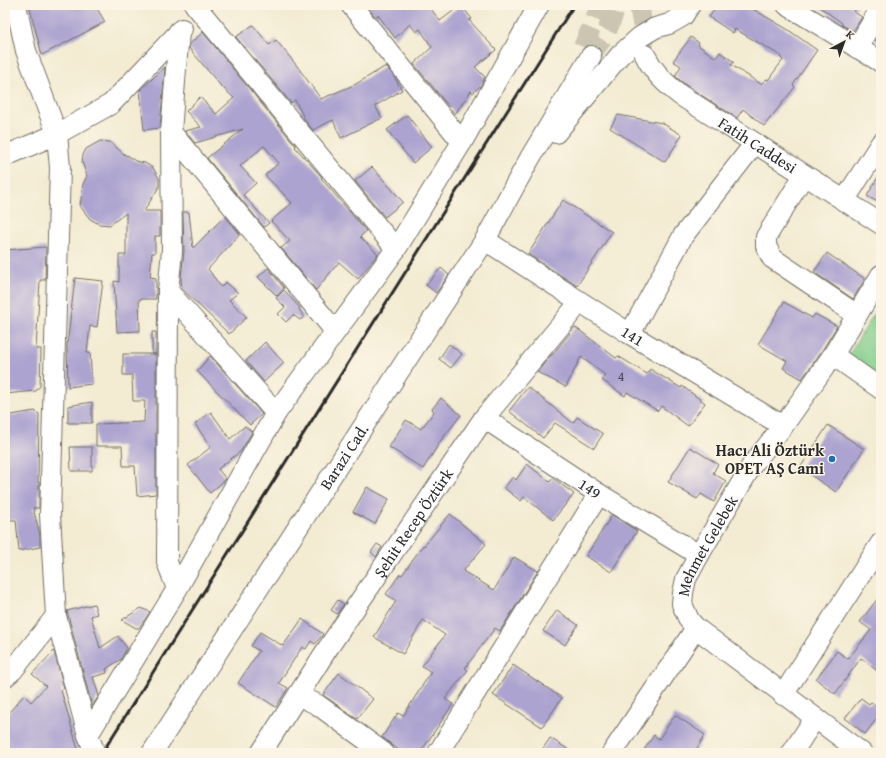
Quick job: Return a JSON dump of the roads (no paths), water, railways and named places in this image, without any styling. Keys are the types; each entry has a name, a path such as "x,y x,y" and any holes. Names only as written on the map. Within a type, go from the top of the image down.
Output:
{"street":[{"path":"351,5 462,142"},
{"path":"92,744 276,413 396,249 462,142 538,5"},
{"path":"530,158 559,131 620,55 640,37 655,28 669,24 682,16 690,5"},
{"path":"787,5 881,62"},
{"path":"857,48 881,7"},
{"path":"5,156 57,134 111,104 179,31 203,8 396,249"},
{"path":"13,13 57,134 60,168 50,515 56,616 92,744"},
{"path":"177,589 166,562 168,291 172,251 171,132 179,31"},
{"path":"530,158 537,138 539,121 587,51"},
{"name":"Fatih Caddesi","path":"645,56 651,68 680,95 881,224"},
{"path":"171,132 335,331"},
{"path":"630,334 683,236 755,143"},
{"path":"844,201 881,143"},
{"name":"Barazi Cad.","path":"152,753 485,240 530,158"},
{"path":"804,175 766,237 766,246 772,258 857,315"},
{"name":"141","path":"485,240 630,334 783,426"},
{"name":"Mehmet Gelebek","path":"862,753 696,628 689,620 682,604 682,593 686,579 698,555 752,465 783,426 833,355 881,274"},
{"path":"168,291 276,413"},
{"name":"Şehit Recep Öztürk","path":"261,753 326,651 484,418 580,302"},
{"path":"833,355 881,389"},
{"name":"149","path":"484,418 599,494 698,555"},
{"path":"438,753 599,494"},
{"path":"783,695 881,543"},
{"path":"5,677 13,670 56,616"},
{"path":"612,753 696,628"},
{"path":"298,695 330,713 384,753"},
{"path":"792,753 815,718"}],"tunnel":[{"path":"583,47 601,5"},
{"path":"591,56 607,31 617,5"},
{"path":"639,5 643,28 644,52"}],"railway":[{"path":"102,753 574,5"}],"place":[{"name":"Hacı Ali Öztürk OPET AŞ Cami","path":"832,459"}]}
